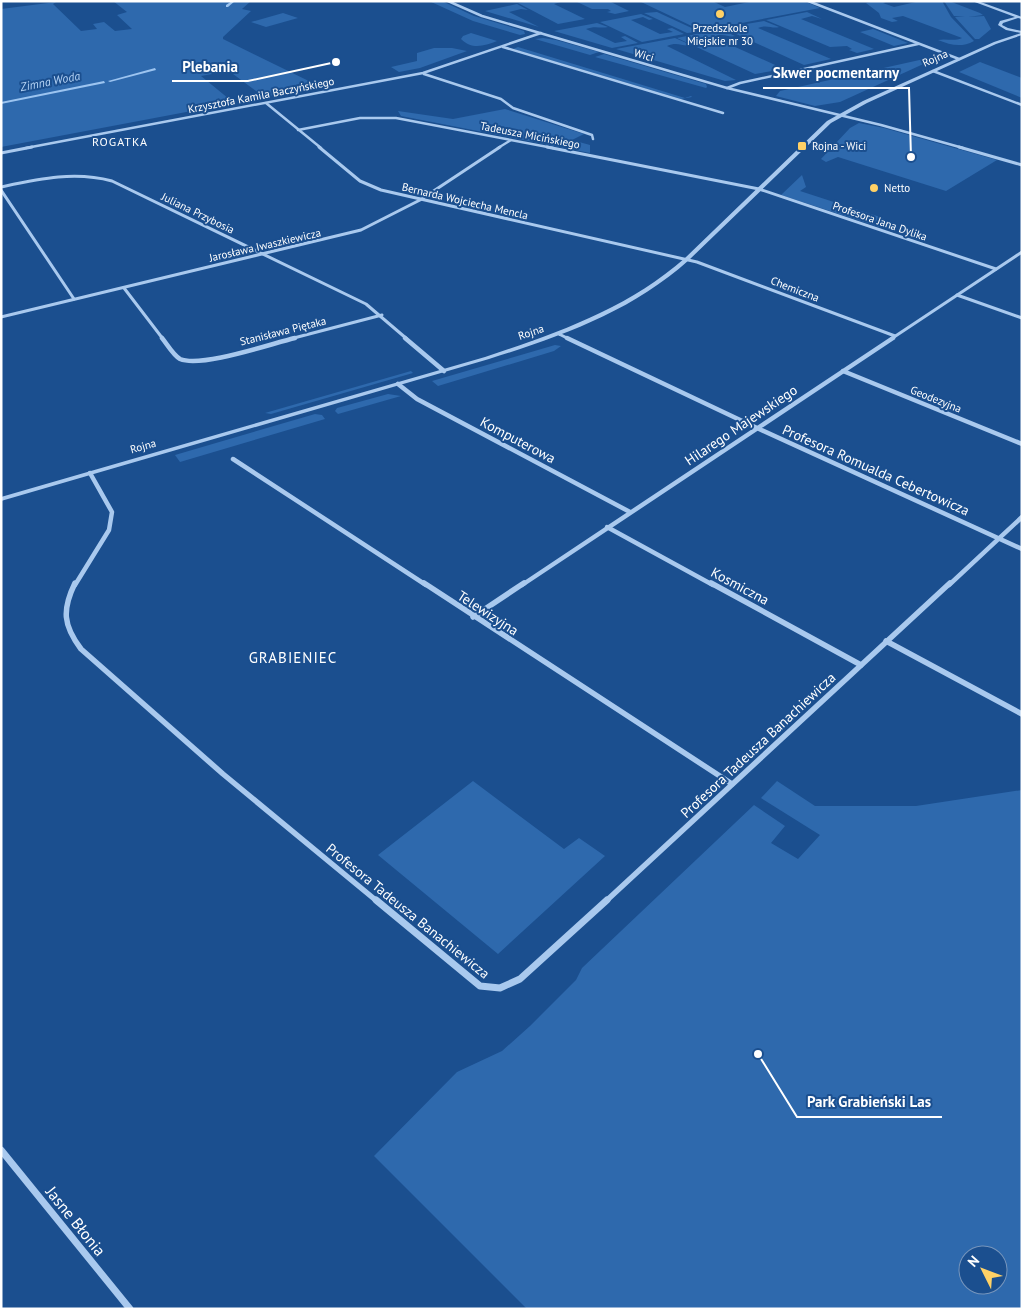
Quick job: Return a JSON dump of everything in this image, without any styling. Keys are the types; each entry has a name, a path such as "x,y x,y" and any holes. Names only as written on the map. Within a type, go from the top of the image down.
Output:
{"street":[{"name":"Wici","path":"448,1 475,14 727,88 839,116"},
{"path":"808,1 959,59"},
{"path":"974,1 1021,18"},
{"path":"979,3 1004,20 1021,18"},
{"path":"1004,20 1000,23 1007,29 1022,33"},
{"name":"Rojna","path":"995,43 1007,29"},
{"name":"Krzysztofa Kamila Baczyńskiego","path":"1,153 422,73 541,33"},
{"name":"Rojna","path":"1,499 398,384 559,334 598,318 635,298 668,276 814,134 839,116 959,59 1022,33"},
{"path":"727,88 740,83 918,44"},
{"path":"502,47 723,113"},
{"path":"933,71 1022,105"},
{"path":"422,73 501,99 513,108 592,135 593,139"},
{"name":"Bernarda Wojciecha Mencla","path":"266,103 368,186 420,200 687,259"},
{"name":"Tadeusza Micińskiego","path":"298,130 360,118 384,116 759,189"},
{"path":"839,116 881,125 1022,165"},
{"name":"Jarosława Iwaszkiewicza","path":"1,317 362,230 420,200 511,140"},
{"name":"Juliana Przybosia","path":"1,189 64,175 98,177 121,186 366,304 382,315 444,370"},
{"path":"1,189 74,300"},
{"name":"Profesora Jana Dylika","path":"759,189 996,269"},
{"name":"Hilarego Majewskiego","path":"473,617 1022,252"},
{"name":"Chemiczna","path":"687,259 895,336"},
{"name":"Stanisława Piętaka","path":"124,288 178,358 188,361 205,360 382,315"},
{"path":"957,295 1022,318"},
{"name":"Profesora Romualda Cebertowicza","path":"559,334 757,428 1022,548"},
{"name":"Geodezyjna","path":"843,371 1022,444"},
{"name":"Komputerowa","path":"398,384 417,399 630,512"},
{"name":"Telewizyjna","path":"233,459 732,784"},
{"name":"Profesora Tadeusza Banachiewicza","path":"90,474 110,508 112,520 108,530 67,598 66,621 72,639 92,660 223,774 480,986 493,990 511,986 526,975 1022,517"},
{"name":"Kosmiczna","path":"607,527 861,665"},
{"path":"886,641 1022,714"},
{"name":"Jasne Błonia","path":"1,1150 130,1309"}],"shaded area":[{"path":"113,1 251,1 242,9 251,11 223,39 319,86 264,97 229,71 201,76 234,103 1,147 1,9 56,2 53,4 81,31 97,29 93,24 104,22 115,31 132,29 117,15 127,12"},
{"path":"429,1 442,1 474,16 524,31 525,34 520,35 473,21"},
{"path":"564,1 554,4 585,19 558,24 518,3"},
{"path":"575,1 609,1 629,11 615,14 607,12 611,11 608,9 592,9"},
{"name":"Przedszkole Miejskie nr 30","path":"639,1 712,1 725,7 754,1 804,1 820,8 705,30 698,29"},
{"path":"889,1 883,3 894,7 920,1 942,1 951,17 974,41 960,45 952,44 938,40 962,38 903,16 892,18 898,21 892,22 881,18 879,13 866,3"},
{"path":"944,1 949,1 980,13 983,15 968,17 984,16 991,29 979,39 975,39 955,17 965,17 954,16"},
{"path":"517,4 528,10 521,9 509,12 539,27 485,11"},
{"path":"657,12 696,30 696,32 687,33 644,13"},
{"path":"807,12 822,19 812,16 801,19 874,49 857,53 849,50 852,49 847,46 830,47 766,20"},
{"path":"283,13 298,18 266,27 251,22"},
{"path":"641,14 653,19 649,20 643,17 631,20 660,34 673,32 667,29 672,28 684,34 642,42 600,22"},
{"path":"764,21 779,27 764,26 758,28 831,59 804,65 723,28"},
{"path":"597,23 608,27 586,29 615,43 627,41 621,37 625,36 638,43 612,48 554,31"},
{"path":"720,29 735,36 720,35 713,37 784,69 755,74 677,38"},
{"path":"873,29 908,43 894,46 860,32"},
{"path":"471,33 497,41 483,45 469,45 461,39 463,36"},
{"path":"543,38 599,52 590,55 535,39"},
{"path":"675,38 691,45 674,44 667,46 736,80 725,81 616,49"},
{"path":"518,47 685,98 692,97 681,99 513,49"},
{"path":"434,48 452,48 467,51 420,68 399,72 391,67 417,61 417,53"},
{"path":"604,54 706,84 707,87 595,57"},
{"path":"924,59 930,61 840,102 815,106 776,96 780,91"},
{"path":"980,62 1022,78 1022,98 959,72"},
{"path":"505,109 584,134 572,140 590,145 590,153 401,116 398,111 453,119"},
{"path":"859,123 884,128 997,160 946,191 838,157 826,162 821,159 850,128"},
{"path":"802,175 806,187 800,191 883,218 880,226 781,195"},
{"path":"555,345 561,346 554,351 438,386 432,381"},
{"path":"411,371 413,373 271,414 265,413"},
{"path":"388,394 401,396 338,414 335,411 337,408"},
{"path":"315,414 322,415 325,419 180,462 175,455"},
{"path":"473,781 564,849 579,838 605,856 498,954 378,855"},
{"path":"777,781 815,806 916,806 1022,790 1022,1309 527,1309 374,1156 457,1072 502,1051 530,1026 576,980 582,968 754,805 785,826 771,843 798,859 820,835 761,798"}],"waterway":[{"name":"Zimna Woda","path":"227,6 234,1"},
{"name":"Zimna Woda","path":"110,81 155,69"},
{"name":"Zimna Woda","path":"1,103 104,82"}],"place":[{"name":"Przedszkole Miejskie nr 30","path":"720,14"},
{"name":"Plebania","path":"336,62"},
{"name":"Rojna - Wici","path":"802,146"},
{"name":"Skwer pocmentarny","path":"911,157"},
{"name":"Netto","path":"874,188"},
{"name":"Park Grabieński Las","path":"758,1054"}],"district":[{"name":"ROGATKA","path":"120,141"},
{"name":"GRABIENIEC","path":"293,657"}]}
